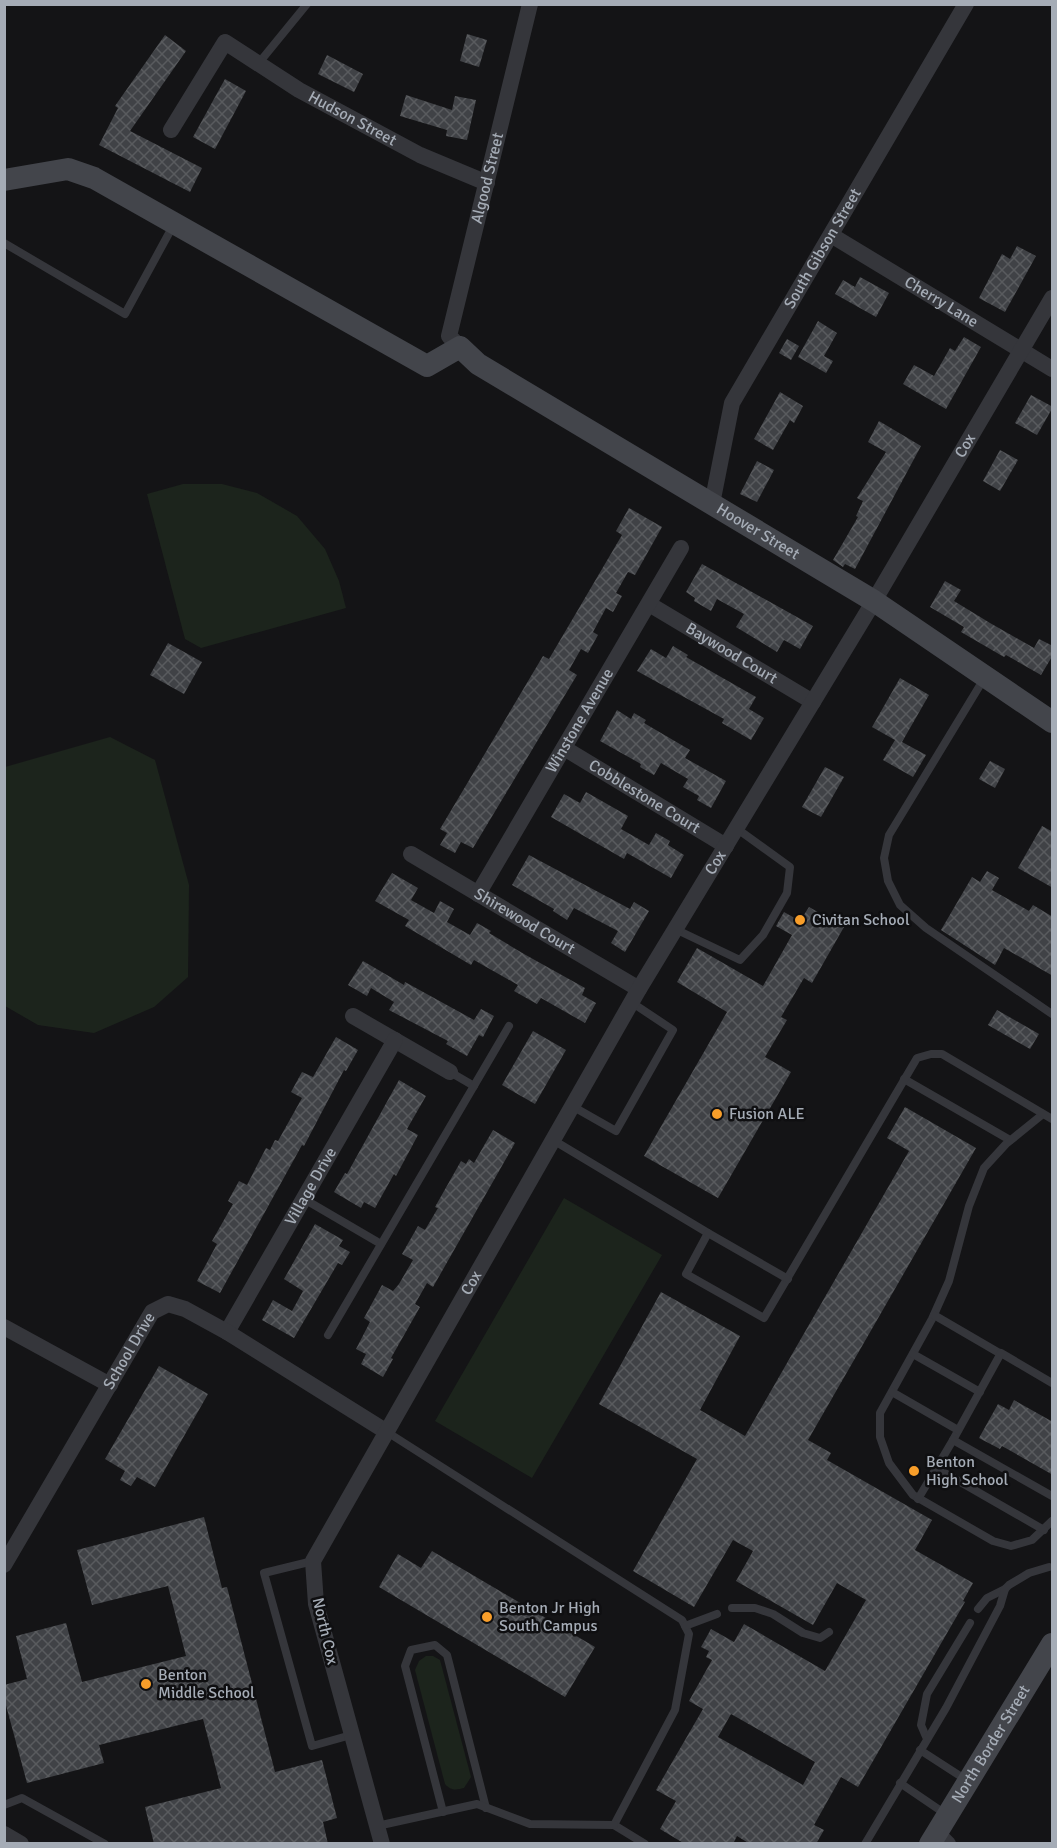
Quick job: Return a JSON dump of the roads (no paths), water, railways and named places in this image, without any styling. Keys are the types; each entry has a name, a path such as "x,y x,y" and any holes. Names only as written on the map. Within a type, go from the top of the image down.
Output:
{"street":[{"name":"Algood Street","path":"460,347 449,336 530,4"},
{"name":"South Gibson Street","path":"712,504 732,403 966,4"},
{"name":"Hudson Street","path":"171,130 225,42 299,90 420,155 487,183"},
{"path":"4,180 68,169 94,178 428,366 460,347"},
{"name":"Cherry Lane","path":"831,235 1053,369"},
{"name":"Cox","path":"387,1432 635,995 874,601 1053,298"},
{"name":"Hoover Street","path":"460,347 477,364 874,601 1053,722"},
{"name":"Winstone Avenue","path":"478,894 681,548"},
{"name":"Baywood Court","path":"649,604 813,702"},
{"name":"Cobblestone Court","path":"564,748 726,846"},
{"name":"Shirewood Court","path":"411,854 478,894 635,995"},
{"path":"353,1016 450,1072"},
{"name":"Village Drive","path":"227,1332 395,1041"},
{"name":"School Drive","path":"4,1565 152,1312 168,1304 185,1309 227,1332 387,1432"},
{"path":"4,1327 110,1385"},
{"path":"313,1561 387,1432"},
{"name":"North Cox","path":"313,1561 316,1604 382,1844"},
{"name":"North Border Street","path":"941,1834 968,1782 1053,1644"},
{"path":"4,1834 21,1844"}],"lane":[{"path":"258,64 307,4"},
{"path":"4,243 125,314 174,224"},
{"path":"985,676 889,836 884,858 888,881 900,905 926,928 1053,1014"},
{"path":"675,929 740,960 763,935 787,893 790,867 736,828"},
{"path":"572,1106 616,1131 673,1030 635,995"},
{"path":"327,1335 509,1026"},
{"path":"708,1233 686,1274 764,1318 917,1058 942,1054 1053,1119"},
{"path":"450,1072 474,1086"},
{"path":"904,1079 1010,1140"},
{"path":"1043,1114 1010,1140 984,1168 969,1206 949,1281 934,1315 880,1413 880,1437 889,1463 918,1499 993,1541 1011,1545 1032,1540 1053,1521"},
{"path":"553,1140 788,1279"},
{"path":"304,1199 381,1244"},
{"path":"934,1315 1053,1383"},
{"path":"913,1354 980,1392"},
{"path":"918,1499 1001,1354"},
{"path":"892,1392 958,1430"},
{"path":"387,1432 682,1620 689,1634 675,1710 614,1825"},
{"path":"953,1440 1053,1496"},
{"path":"936,1468 1044,1530"},
{"path":"313,1561 264,1573 312,1746 351,1735"},
{"path":"978,1609 987,1598 1029,1573 1052,1569"},
{"path":"865,1844 946,1708 1000,1606 1005,1589"},
{"path":"732,1608 756,1608 773,1614 803,1633 820,1638 829,1632"},
{"path":"685,1626 717,1614"},
{"path":"927,1739 921,1725 927,1694 970,1623"},
{"path":"443,1812 405,1666 411,1650 435,1645 447,1654 486,1808"},
{"path":"920,1750 968,1782"},
{"path":"900,1783 941,1834"},
{"path":"4,1805 22,1798 105,1844"},
{"path":"377,1826 477,1804 530,1824 614,1825 645,1844"}],"place":[{"name":"Civitan School","path":"800,920"},
{"name":"Fusion ALE","path":"717,1114"},
{"name":"Benton High School","path":"914,1471"},
{"name":"Benton Jr High South Campus","path":"487,1617"},
{"name":"Benton Middle School","path":"146,1684"}]}
